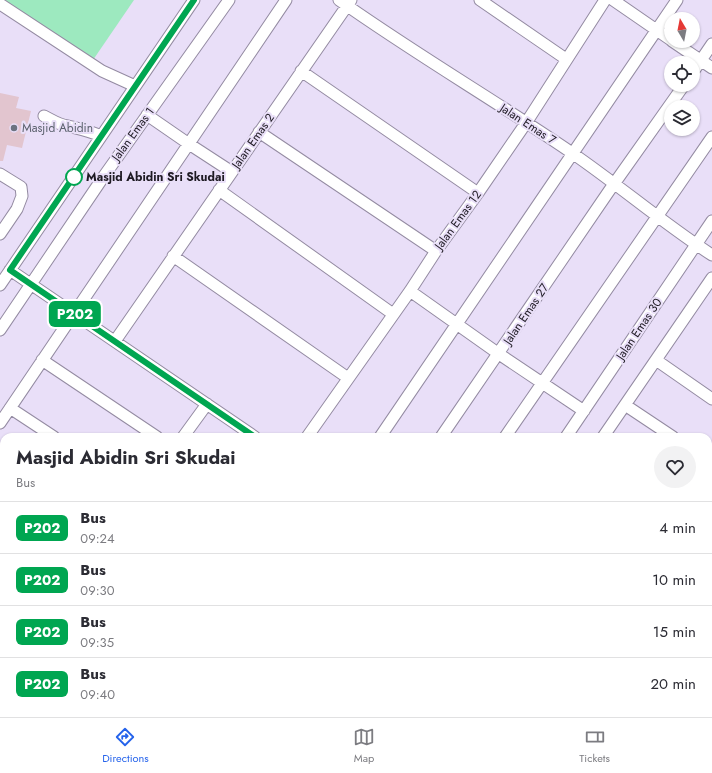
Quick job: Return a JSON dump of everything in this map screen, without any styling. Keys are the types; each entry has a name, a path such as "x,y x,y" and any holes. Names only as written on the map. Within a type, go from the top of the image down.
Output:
{"street":[{"path":"0,284 194,0"},
{"name":"Jalan Emas 1","path":"0,330 104,176 228,0"},
{"path":"0,423 286,0"},
{"path":"480,0 566,59"},
{"name":"Jalan Emas 12","path":"310,433 526,123 605,0"},
{"path":"613,0 664,35"},
{"path":"383,433 677,0"},
{"name":"Jalan Emas 2","path":"114,341 232,172 346,2"},
{"name":"Jalan Emas 7","path":"346,2 572,153 612,187 657,216 712,255"},
{"path":"0,4 102,71 135,86"},
{"path":"701,61 712,44"},
{"path":"682,48 712,68"},
{"path":"301,71 478,193"},
{"name":"Jalan Emas 27","path":"444,433 612,187 679,92"},
{"path":"147,115 232,172"},
{"path":"44,116 54,122 89,131 101,136"},
{"path":"259,132 436,251"},
{"path":"508,433 712,137"},
{"path":"0,174 21,187 22,196 17,209 0,234"},
{"path":"219,190 393,314"},
{"name":"Jalan Emas 30","path":"569,433 712,221"},
{"path":"173,256 348,378"},
{"path":"10,270 249,433"},
{"path":"606,433 712,278"},
{"path":"410,291 499,354 584,411"},
{"path":"42,360 151,433"},
{"path":"656,360 712,399"},
{"path":"186,433 207,404"},
{"path":"625,405 667,433"},
{"path":"10,408 48,433"}],"green space":[{"path":"4,0 134,0 93,60"}],"building":[{"name":"Masjid Abidin","path":"0,93 19,97 16,108 31,111 22,148 7,145 3,161 0,161"}],"bus line":[{"name":"P202","path":"194,0 10,270 249,433"}],"place":[{"name":"Masjid Abidin","path":"14,128"},
{"name":"Masjid Abidin Sri Skudai","path":"74,177"}]}
